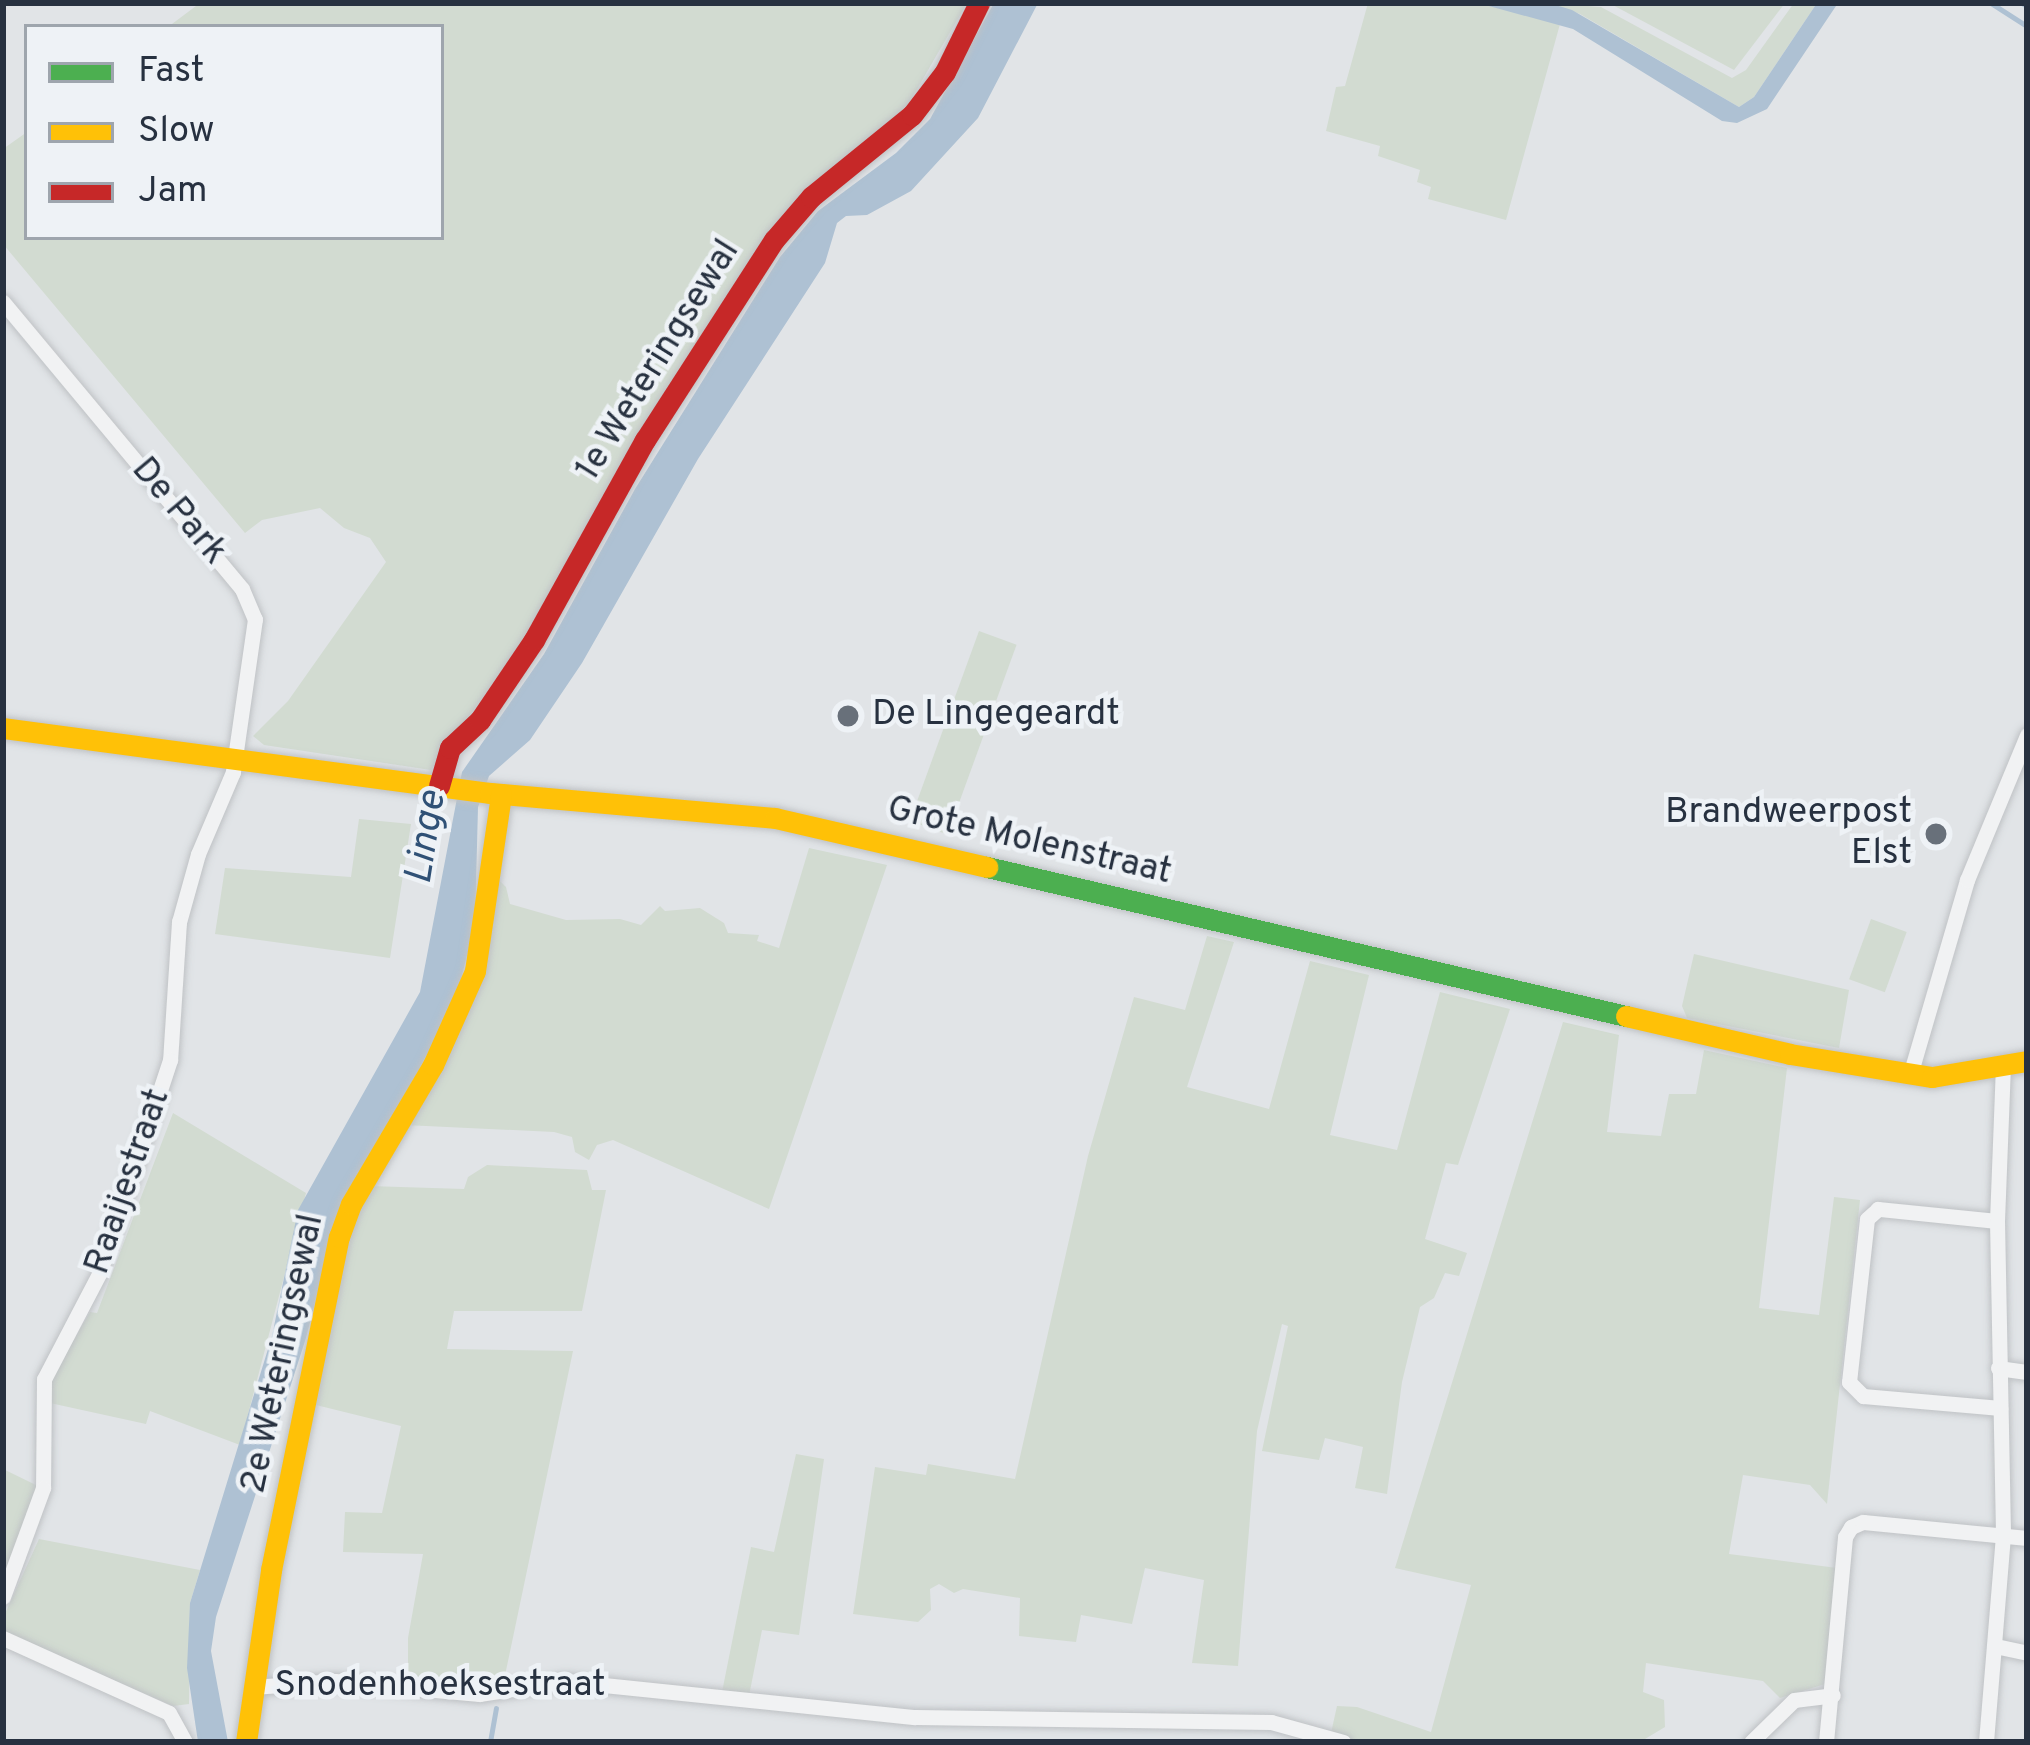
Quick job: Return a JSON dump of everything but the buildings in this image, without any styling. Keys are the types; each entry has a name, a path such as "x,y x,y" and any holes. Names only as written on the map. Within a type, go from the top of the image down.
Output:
{"street":[{"name":"1e Weteringsewal","path":"446,787 450,748 480,720 534,640 644,440 774,240 811,197 912,115 945,72 979,3"},
{"name":"De Park","path":"3,302 253,605 236,758"},
{"name":"Grote Molenstraat","path":"3,728 495,793 775,818 1468,976 1652,1024 1910,1075 2027,1061"},
{"path":"1910,1075 1967,880 2027,736"},
{"name":"Raaijestraat","path":"3,1597 43,1488 44,1379 100,1272 157,1108 175,1027 184,896 236,758"},
{"name":"2e Weteringsewal","path":"245,1742 339,1237 351,1204 433,1065 475,970 495,793"},
{"path":"1986,1742 2003,1533 1997,1221 2003,1065"},
{"path":"1997,1221 1878,1209 1867,1219 1849,1382 1863,1396 2000,1408"},
{"path":"1998,1368 2027,1372"},
{"path":"1826,1742 1845,1537 1851,1527 1863,1522 2027,1538"},
{"path":"3,1638 169,1713 185,1742"},
{"path":"1995,1646 2027,1654"},
{"name":"Snodenhoeksestraat","path":"253,1687 335,1681 479,1694 565,1681 915,1717 1271,1722 1343,1742"},
{"path":"1751,1742 1794,1700 1832,1695"}],"shaded area":[{"path":"200,3 967,3 906,108 799,199 538,619 431,770 264,745 253,736 288,701 386,562 370,538 344,528 320,508 262,520 245,533 3,244 3,149 24,134 24,240 444,240 444,24 172,24"},
{"path":"1368,3 1478,3 1560,24 1506,220 1428,199 1431,187 1417,182 1420,170 1378,156 1380,146 1326,131 1336,87 1345,86"},
{"path":"1549,3 1601,7 1732,78 1746,70 1794,3 1817,3 1754,97 1739,107 1580,14"},
{"path":"1609,3 1785,3 1734,70"},
{"path":"979,631 1017,645 947,834 910,821"},
{"path":"359,819 411,824 390,958 215,934 225,868 351,877"},
{"path":"809,848 887,865 769,1209 613,1140 597,1145 589,1160 575,1152 572,1137 554,1132 405,1125 436,1071 495,876 506,887 510,904 566,920 620,919 641,925 660,906 665,911 700,908 724,923 728,933 759,935 757,941 779,948"},
{"path":"1871,919 1907,932 1885,992 1849,979"},
{"path":"1207,936 1234,942 1187,1087 1269,1109 1310,961 1369,975 1330,1135 1397,1150 1440,992 1510,1009 1458,1165 1446,1163 1425,1239 1467,1253 1459,1276 1445,1273 1434,1298 1420,1307 1402,1382 1387,1494 1355,1488 1363,1447 1325,1438 1319,1460 1262,1451 1288,1326 1282,1324 1257,1431 1238,1666 1192,1663 1204,1580 1145,1568 1132,1624 1081,1615 1076,1642 1019,1636 1020,1598 963,1589 954,1593 939,1584 930,1589 931,1610 918,1622 853,1614 875,1467 926,1475 928,1464 1015,1479 1088,1156 1134,997 1185,1010"},
{"path":"1694,954 1849,990 1839,1048 1687,1018 1682,1006"},
{"path":"1563,1022 1619,1035 1607,1132 1661,1136 1669,1094 1696,1094 1704,1050 1787,1068 1759,1308 1819,1315 1834,1197 1860,1200 1827,1504 1810,1485 1743,1475 1729,1554 1837,1568 1825,1684 1780,1698 1763,1681 1646,1663 1643,1692 1664,1700 1665,1727 1640,1742 1355,1742 1331,1733 1337,1706 1357,1707 1431,1732 1471,1585 1395,1568"},
{"path":"173,1113 306,1193 240,1445 150,1411 146,1424 50,1403 49,1382 90,1312 97,1313"},
{"path":"487,1165 587,1170 592,1190 606,1190 582,1311 454,1311 447,1349 573,1351 503,1685 487,1689 408,1680 408,1638 423,1554 343,1552 345,1512 382,1513 401,1426 312,1404 341,1258 369,1186 464,1189 468,1177"},
{"path":"796,1454 824,1459 799,1635 762,1630 748,1701 721,1697 751,1547 774,1552"},
{"path":"3,1469 38,1486 3,1588"},
{"path":"39,1539 200,1570 190,1603 189,1704 173,1706 5,1633 3,1618"}],"water":[{"path":"994,3 1038,3 978,118 911,191 867,215 846,216 837,223 825,263 698,459 582,663 530,740 489,776 478,807 475,924 455,1003 336,1222 306,1338 216,1617 211,1651 228,1742 198,1742 187,1668 190,1603 272,1336 298,1210 420,992 462,772 544,654 635,489 780,257 818,211 896,153 930,119"},
{"path":"1478,3 1549,3 1572,10 1739,107 1754,97 1817,3 1838,3 1767,109 1737,123 1722,121 1573,29"}],"waterway":[{"path":"1991,3 2027,26"},
{"path":"2022,3 2027,6"},
{"path":"490,1742 496,1709"}],"traffic: fast":[{"path":"987,867 1626,1016"}],"traffic: slow":[{"path":"3,728 490,793 775,818 987,867"},
{"path":"246,1742 271,1570 339,1237 351,1204 433,1065 475,971 501,794"},
{"path":"1626,1016 1790,1054 1932,1077 2027,1061"}],"traffic: jam":[{"path":"439,786 450,748 480,720 534,640 645,440 774,240 811,197 912,115 945,72 979,3"}],"place":[{"name":"De Lingegeardt","path":"848,716"},
{"name":"Brandweerpost Elst","path":"1936,834"}],"water label":[{"name":"Linge","path":"428,838"}]}
